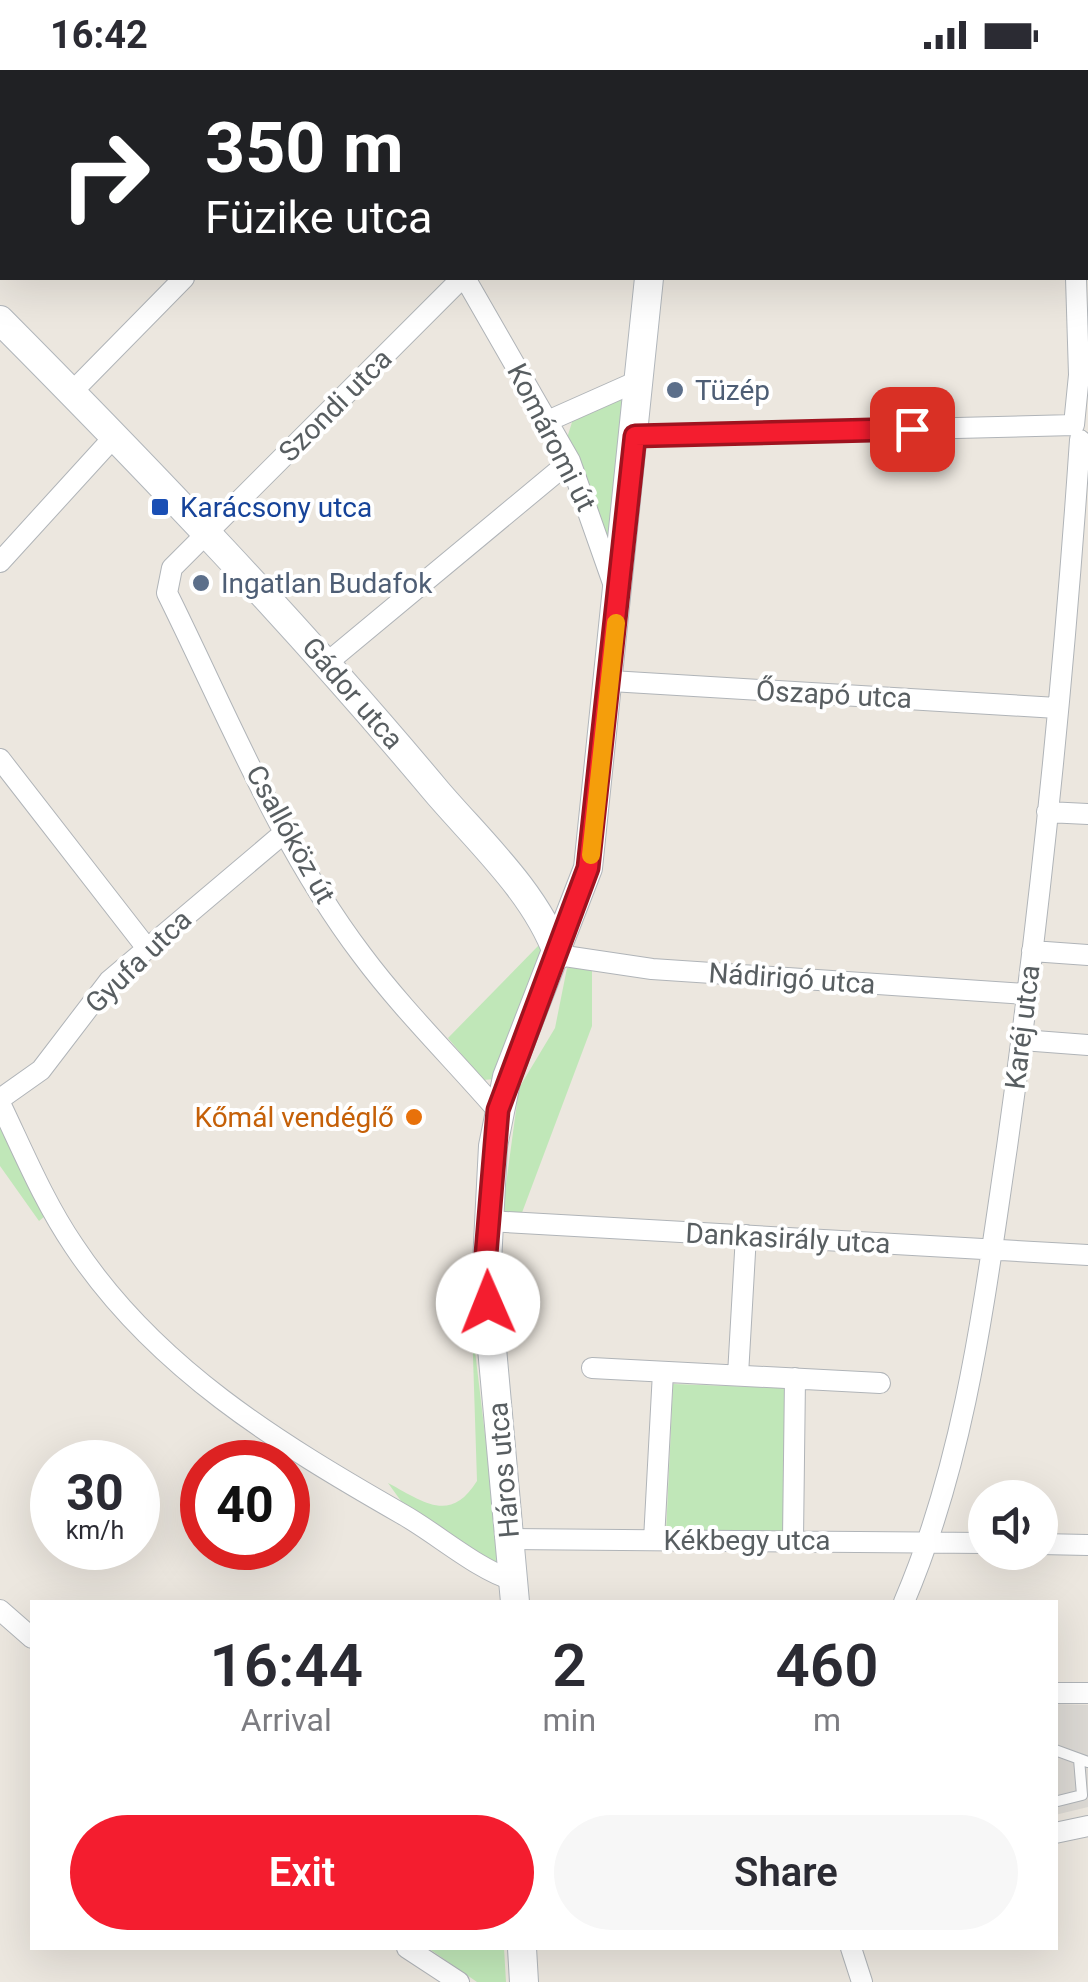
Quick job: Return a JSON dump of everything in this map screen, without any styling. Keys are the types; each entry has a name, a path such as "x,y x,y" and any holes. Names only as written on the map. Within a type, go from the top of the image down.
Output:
{"street":[{"path":"71,393 182,280"},
{"name":"Szondi utca","path":"208,533 462,280"},
{"name":"Komáromi út","path":"465,280 550,420 570,461 596,528 618,604"},
{"name":"Háros utca","path":"514,1591 488,1310 488,1221 498,1110 588,868 611,681 648,280"},
{"name":"Karéj utca","path":"905,1600 928,1542 977,1360 1022,1040 1068,621 1083,376 1076,280"},
{"name":"Gádor utca","path":"4,333 71,393 328,662 518,888 551,937 558,955"},
{"path":"550,420 640,380"},
{"path":"635,436 1077,433"},
{"path":"0,562 114,438"},
{"path":"328,662 570,461"},
{"name":"Csallóköz út","path":"208,533 172,568 167,592 285,832 362,955 498,1110"},
{"name":"Őszapó utca","path":"611,681 1057,708"},
{"path":"0,760 146,947"},
{"path":"1047,812 1088,814"},
{"name":"Gyufa utca","path":"0,1101 41,1070 92,1001 146,947 285,832"},
{"path":"1032,951 1088,955"},
{"name":"Nádirigó utca","path":"558,955 652,969 1027,994"},
{"path":"1022,1040 1088,1045"},
{"path":"0,1101 73,1245 165,1352 270,1437 442,1537 514,1591"},
{"name":"Dankasirály utca","path":"488,1221 1088,1255"},
{"path":"738,1375 746,1236"},
{"path":"592,1368 880,1383"},
{"path":"654,1540 662,1372"},
{"path":"793,1538 795,1378"},
{"name":"Kékbegy utca","path":"509,1538 968,1542"},
{"path":"1058,1544 1088,1544"},
{"path":"0,1610 30,1636"},
{"path":"1058,1693 1088,1693"},
{"path":"1058,1832 1088,1826"},
{"path":"410,1950 460,1982"},
{"path":"522,1950 524,1982"},
{"path":"852,1950 862,1982"}],"lane":[{"path":"1058,1751 1084,1760 1082,1794 1058,1801"}],"shaded area":[{"path":"1058,1704 1088,1705 1088,1807 1058,1814"}],"green space":[{"path":"630,396 610,542 567,438 573,419"},
{"path":"539,945 543,953 495,1079 483,1080 448,1038"},
{"path":"567,968 592,968 592,1026 520,1218 502,1214 519,1088 555,1028"},
{"path":"0,1122 45,1216 39,1221 0,1166"},
{"path":"472,1326 500,1560 495,1564 401,1501 388,1483 425,1502 446,1506 467,1494 477,1481"},
{"path":"673,1384 786,1388 785,1532 666,1533"},
{"path":"431,1950 504,1950 506,1982 477,1982"}],"slow traffic":[{"path":"591,855 616,623"}],"place":[{"name":"Tüzép","path":"675,390"},
{"name":"Karácsony utca","path":"160,507"},
{"name":"Ingatlan Budafok","path":"201,583"},
{"name":"Kőmál vendéglő","path":"414,1117"}],"route":[{"path":"488,1303 486,1254 498,1110 588,868 597,815 635,436 912,429"}]}
